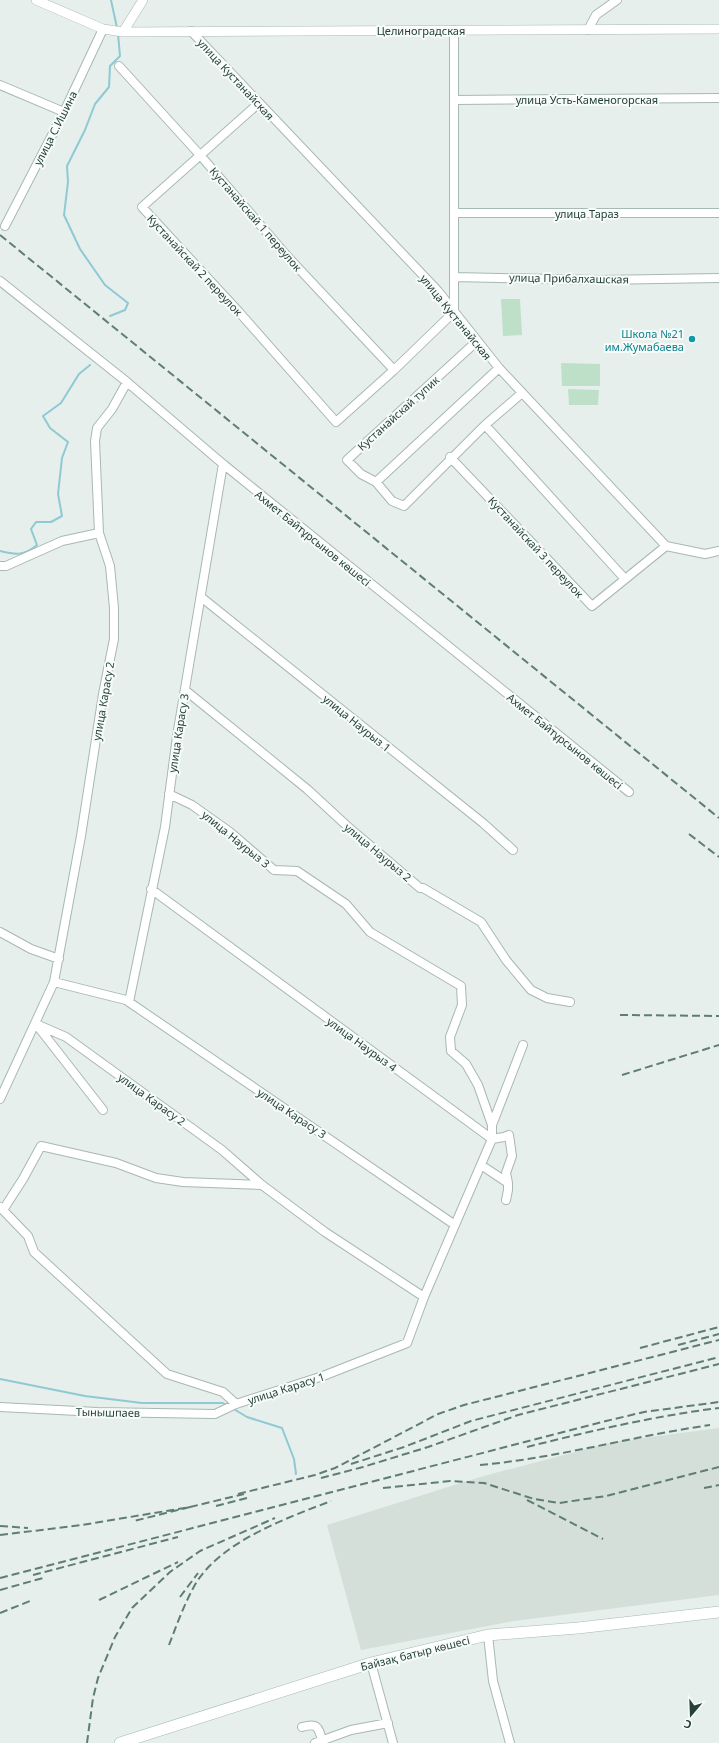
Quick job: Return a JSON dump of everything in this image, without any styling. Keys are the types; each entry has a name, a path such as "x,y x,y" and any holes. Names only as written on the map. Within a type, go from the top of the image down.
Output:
{"main road":[{"name":"Байзақ батыр көшесі","path":"120,1743 371,1663 488,1635 578,1628 719,1612"}],"street":[{"path":"36,0 103,29"},
{"path":"123,32 143,0"},
{"path":"588,30 596,15 617,0"},
{"name":"Целиноградская","path":"103,29 123,32 719,29"},
{"name":"улица С.Ишина","path":"5,226 64,112 103,29"},
{"path":"394,370 454,312 454,30"},
{"name":"улица Кустанайская","path":"192,31 258,103 438,291 476,342 498,368 666,546"},
{"name":"Кустанайскай 1 переулок","path":"119,66 200,155 288,257 394,370"},
{"path":"0,85 64,112"},
{"name":"улица Усть-Каменогорская","path":"455,100 719,98"},
{"name":"Кустанайскай 2 переулок","path":"258,103 142,207 239,312 336,422 394,370"},
{"name":"улица Тараз","path":"455,213 719,213"},
{"name":"улица Прибалхашская","path":"454,277 599,280 719,278"},
{"name":"Ахмет Байтұрсынов көшесі","path":"0,281 127,382 223,464 629,792"},
{"name":"Кустанайскай тупик","path":"476,342 347,460 360,474 376,482 392,501 404,506 418,493 450,457 522,393"},
{"path":"376,482 498,368"},
{"name":"улица Карасу 2","path":"0,1099 36,1024 54,982 59,959 103,694 114,640 114,608 110,566 99,533 95,441 97,428 112,409 127,382"},
{"path":"485,425 625,579"},
{"name":"Кустанайскай 3 переулок","path":"450,457 592,606 666,546"},
{"name":"улица Карасу 3","path":"129,1002 165,826 185,690 223,464"},
{"path":"0,566 6,566 62,541 99,533"},
{"path":"666,546 705,554 719,551"},
{"name":"улица Наурыз 1","path":"201,597 483,823 513,850"},
{"name":"улица Наурыз 2","path":"185,690 307,789 346,825 420,888 423,888 481,922 506,960 531,990 547,998 570,1002"},
{"name":"улица Наурыз 3","path":"169,794 192,805 230,832 274,870 297,871 346,904 370,932 461,986 462,1005 450,1037 451,1051 466,1064 478,1085 492,1125"},
{"name":"улица Наурыз 4","path":"152,889 492,1139"},
{"path":"0,932 31,949 59,959"},
{"name":"улица Карасу 3","path":"54,982 129,1002 455,1225"},
{"path":"36,1024 103,1110"},
{"name":"улица Карасу 2","path":"36,1024 66,1037 222,1150 262,1185 325,1232 424,1297"},
{"path":"506,1200 508,1183 506,1173 512,1156 509,1135 492,1139 492,1125 523,1045"},
{"name":"улица Карасу 1","path":"2,1208 28,1236 34,1252 167,1374 223,1392 236,1404 323,1376 407,1343 424,1297 492,1139"},
{"path":"2,1208 23,1179 41,1146 116,1164 163,1179 183,1182 262,1185"},
{"path":"481,1165 508,1183"},
{"name":"Тынышпаев","path":"0,1407 97,1412 215,1414 236,1404"},
{"path":"488,1635 493,1681 510,1743"},
{"path":"371,1663 393,1743"},
{"path":"302,1727 312,1724 316,1726 318,1742 351,1730 388,1723"}],"shaded area":[{"path":"719,1428 719,1595 514,1621 361,1650 327,1525 480,1477 613,1442"}],"green space":[{"path":"501,299 520,299 522,335 503,336"},
{"path":"561,363 600,364 600,386 562,386"},
{"path":"568,389 599,390 598,405 569,405"}],"waterway":[{"path":"111,0 117,28"},
{"path":"110,316 125,310 128,303 105,285 80,249 64,215 68,182 67,166 85,130 95,104 109,87 110,66 120,56 118,34"},
{"path":"0,551 20,554 32,549 37,545 31,529 36,522 51,522 62,516 58,494 62,458 68,442 50,428 43,416 61,403 79,374 90,365"},
{"path":"0,1379 85,1396 142,1403 223,1403 226,1405"},
{"path":"232,1408 247,1417 282,1428 294,1459 296,1474"}],"railway":[{"path":"0,235 719,818"},
{"path":"689,834 719,857"},
{"path":"620,1015 719,1016"},
{"path":"622,1075 719,1045"},
{"path":"640,1348 719,1327"},
{"path":"678,1345 719,1334"},
{"path":"238,1494 315,1475 335,1468 438,1414 464,1405 719,1340"},
{"path":"351,1464 404,1447 471,1421 719,1357"},
{"path":"321,1478 428,1447 518,1415 719,1364"},
{"path":"0,1578 606,1421 644,1412 719,1402"},
{"path":"527,1447 647,1420 719,1408"},
{"path":"480,1465 509,1462 567,1452 710,1425"},
{"path":"383,1488 450,1481 484,1483 534,1499 559,1503 606,1496 719,1467"},
{"path":"704,1488 719,1485"},
{"path":"190,1507 244,1494"},
{"path":"216,1506 247,1498"},
{"path":"527,1500 603,1539"},
{"path":"169,1645 192,1590 207,1568 239,1543 257,1533 276,1523 331,1501"},
{"path":"0,1535 82,1525 190,1507 134,1521"},
{"path":"87,1743 93,1698 98,1678 115,1637 132,1608 170,1572 200,1551 275,1518"},
{"path":"0,1526 28,1528"},
{"path":"33,1575 178,1537"},
{"path":"99,1600 178,1562"},
{"path":"180,1597 198,1573"},
{"path":"0,1590 43,1578"},
{"path":"0,1613 30,1601"}],"place":[{"name":"Школа №21 им.Жумабаева","path":"692,339"}]}
